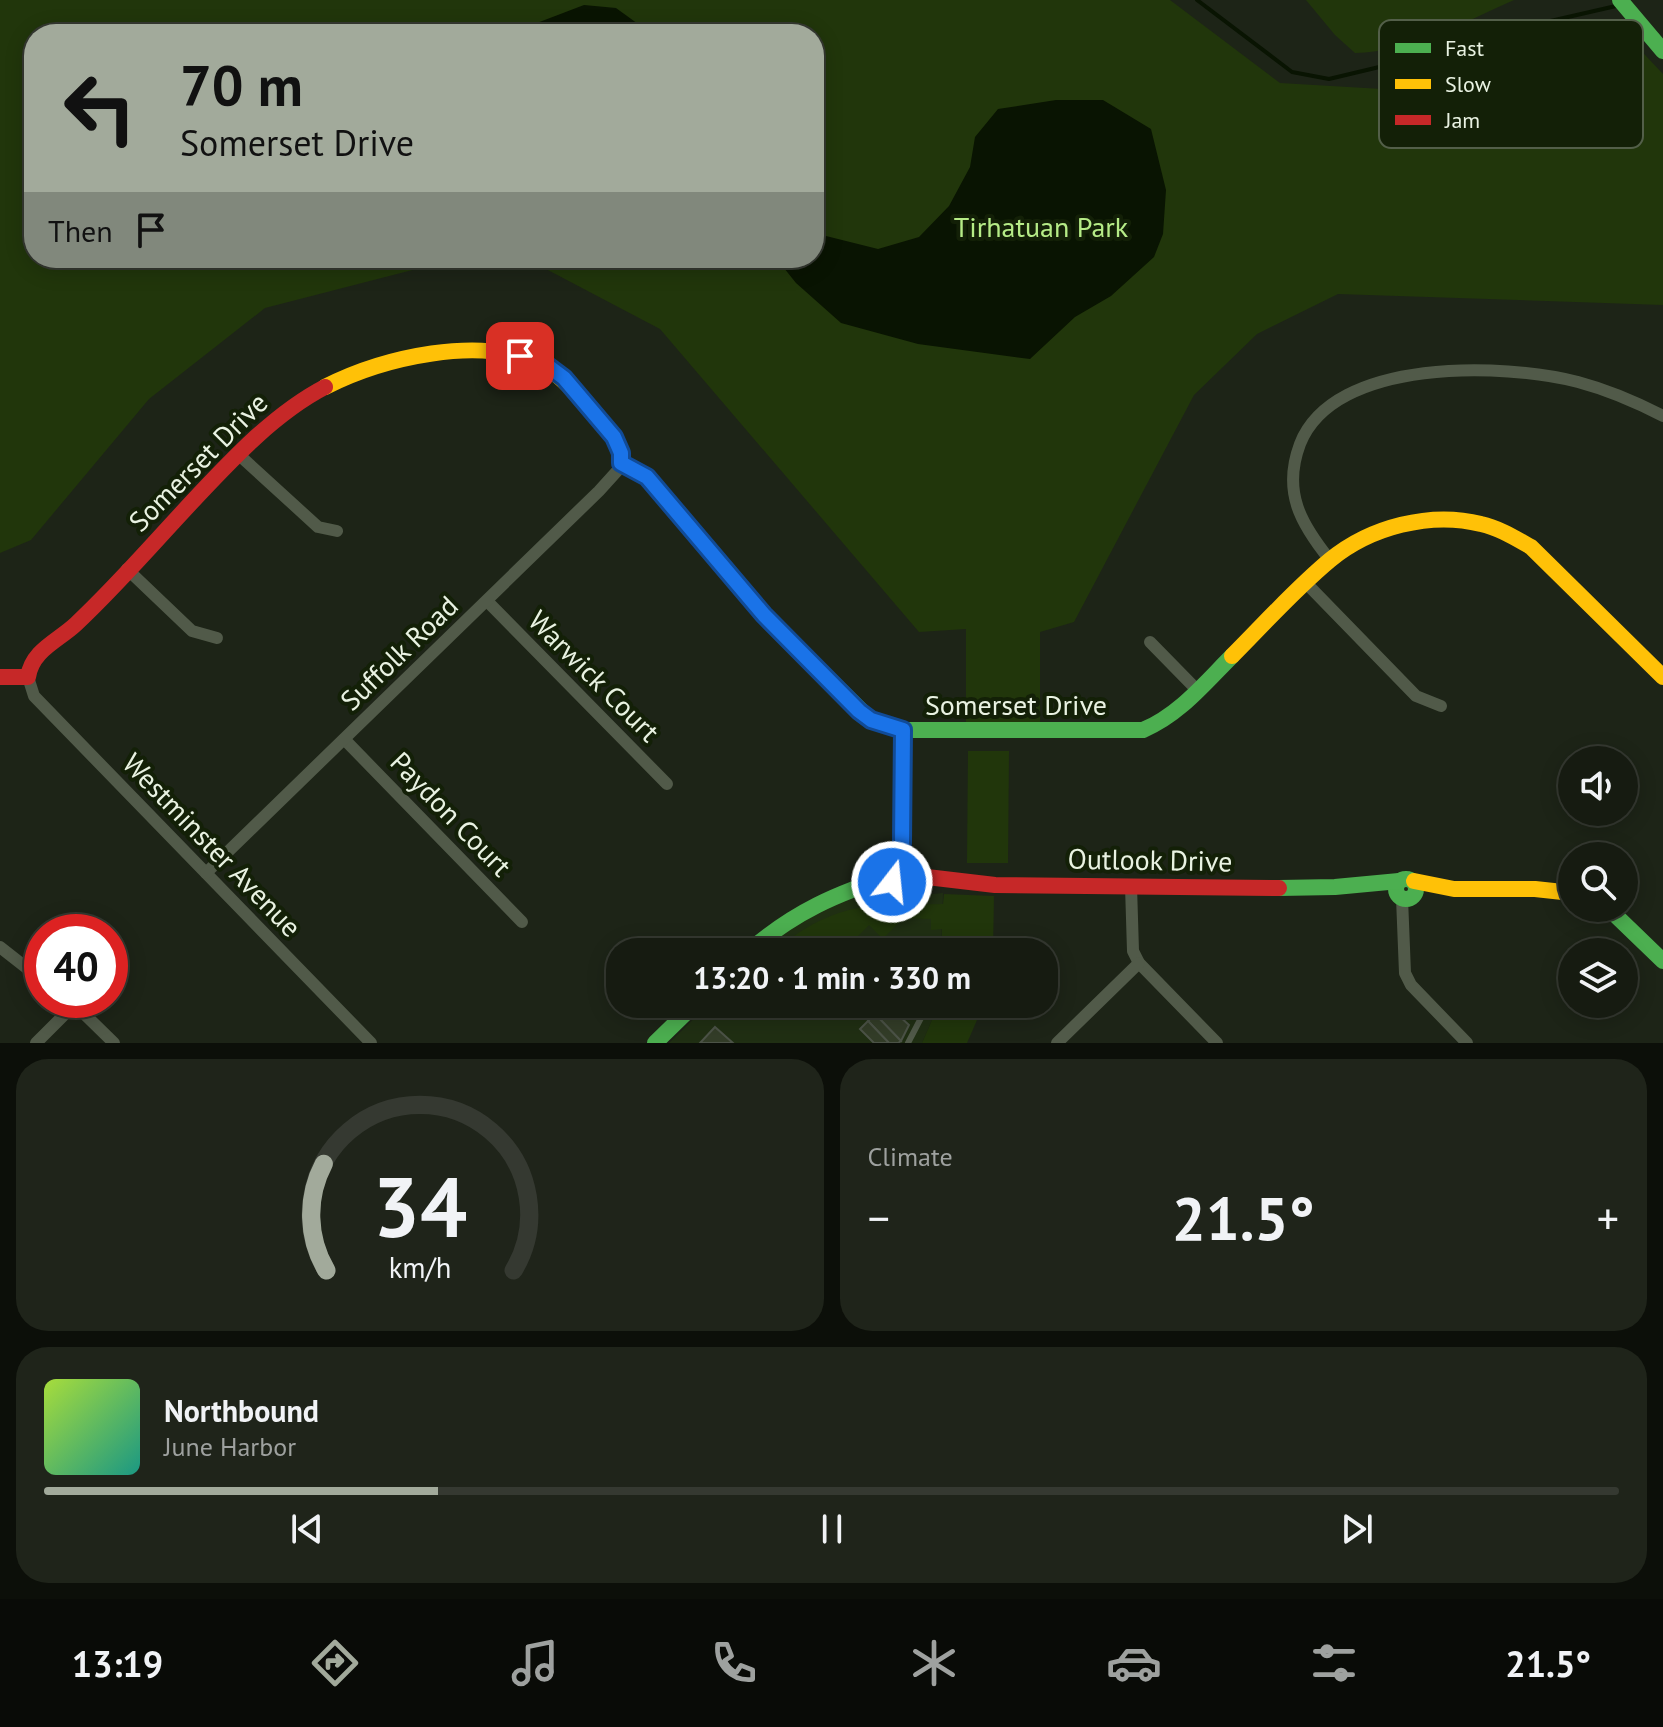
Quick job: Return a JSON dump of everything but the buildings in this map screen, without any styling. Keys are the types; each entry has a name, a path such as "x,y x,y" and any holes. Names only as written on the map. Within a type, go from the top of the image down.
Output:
{"main road":[{"path":"1620,0 1637,20"},
{"path":"1643,27 1657,44"},
{"name":"Somerset Drive","path":"28,677 37,655 76,624 237,453 293,405 334,381 399,359 480,352 536,361 564,378 614,437 621,453 621,463 647,477 764,615 859,711 871,720 903,730 1143,730 1174,713 1330,560 1354,542 1392,526 1430,519 1471,522 1495,528 1530,547 1663,677"},
{"path":"0,677 28,677"},
{"name":"Outlook Drive","path":"763,938 805,907 859,886 902,879 947,883 1353,888 1406,892 1454,889 1558,891"},
{"path":"1623,922 1663,961"},
{"path":"655,1043 681,1018"}],"street":[{"path":"1330,560 1311,537 1299,514 1293,470 1309,427 1324,409 1346,394 1391,379 1423,374 1518,372 1575,381 1602,389 1663,416"},
{"path":"237,453 318,527 337,531"},
{"name":"Suffolk Road","path":"206,873 599,491 621,463"},
{"path":"127,569 192,631 217,638"},
{"path":"1307,584 1416,696 1441,706"},
{"name":"Warwick Court","path":"487,601 667,784"},
{"path":"1150,642 1198,691"},
{"name":"Westminster Avenue","path":"28,677 29,689 34,696 371,1043"},
{"path":"902,879 903,730"},
{"name":"Paydon Court","path":"345,740 522,922"},
{"path":"1131,886 1133,951 1139,963 1217,1043"},
{"path":"1406,892 1405,973 1411,985 1467,1043"},
{"path":"0,947 24,966"},
{"path":"1057,1043 1139,963"},
{"path":"36,1043 59,1018"},
{"path":"89,1018 114,1043"}],"lane":[{"path":"908,1043 921,1018"}],"shaded area":[{"path":"584,5 616,8 638,24 534,24"},
{"path":"1056,100 1103,100 1151,129 1166,190 1163,234 1154,257 1111,296 1075,317 1030,359 918,344 841,323 796,283 784,268 824,268 824,236 878,249 919,237 949,206 970,167 975,137 998,109"},
{"path":"884,891 903,897 943,893 941,938 778,938 799,920 850,898"},
{"path":"695,1018 933,1018 922,1043 669,1043"}],"green space":[{"name":"Tirhatuan Park","path":"0,0 1170,0 1280,83 1379,89 1379,148 1643,148 1643,53 1663,74 1663,305 1338,294 1257,334 1194,395 1074,622 1040,632 1040,724 966,724 966,629 919,632 660,329 544,268 824,268 824,24 24,24 24,268 420,268 265,308 149,399 31,540 0,553"},
{"path":"1306,0 1514,0 1469,20 1379,20 1379,50 1376,51 1355,53 1335,35"},
{"path":"968,751 1009,751 1008,863 967,863"},
{"path":"944,894 994,896 993,938 942,938 942,929 931,930 931,919 903,918 884,938 869,925 856,938 794,936 813,924 848,910 883,905 943,904"},
{"path":"933,1018 978,1018 967,1043 922,1043"}],"waterway":[{"path":"1197,0 1292,72 1329,79 1379,67"},
{"path":"1555,20 1616,6"}],"traffic: fast":[{"path":"1620,0 1637,20"},
{"path":"1643,27 1663,51"},
{"path":"743,590 764,615 871,720 903,730 1143,730 1180,707 1232,656"},
{"path":"765,938 817,905 895,875"},
{"path":"1402,879 1410,879 1416,889 1410,899 1402,899 1396,893 1396,885 1402,879"},
{"path":"1279,888 1399,881"},
{"path":"1623,922 1663,961"},
{"path":"655,1043 681,1018"}],"traffic: slow":[{"path":"325,387 348,376 403,359 461,351 490,351 541,365 566,383 594,412 614,439 621,463 647,477 743,590"},
{"path":"1232,656 1304,583 1346,548 1401,525 1462,520 1494,528 1531,547 1663,677"},
{"path":"902,872 909,875 912,882 909,889 902,892 895,889 892,882 895,875 902,872"},
{"path":"1414,881 1454,889 1558,891"}],"traffic: jam":[{"path":"0,677 28,677 40,653 76,624 122,578 232,460 280,416 325,387"},
{"path":"910,875 995,885 1279,888"}],"route":[{"path":"520,356 548,366 564,378 614,437 621,453 621,463 647,477 764,615 859,711 871,720 903,730 902,843 898,873 892,882"}]}
